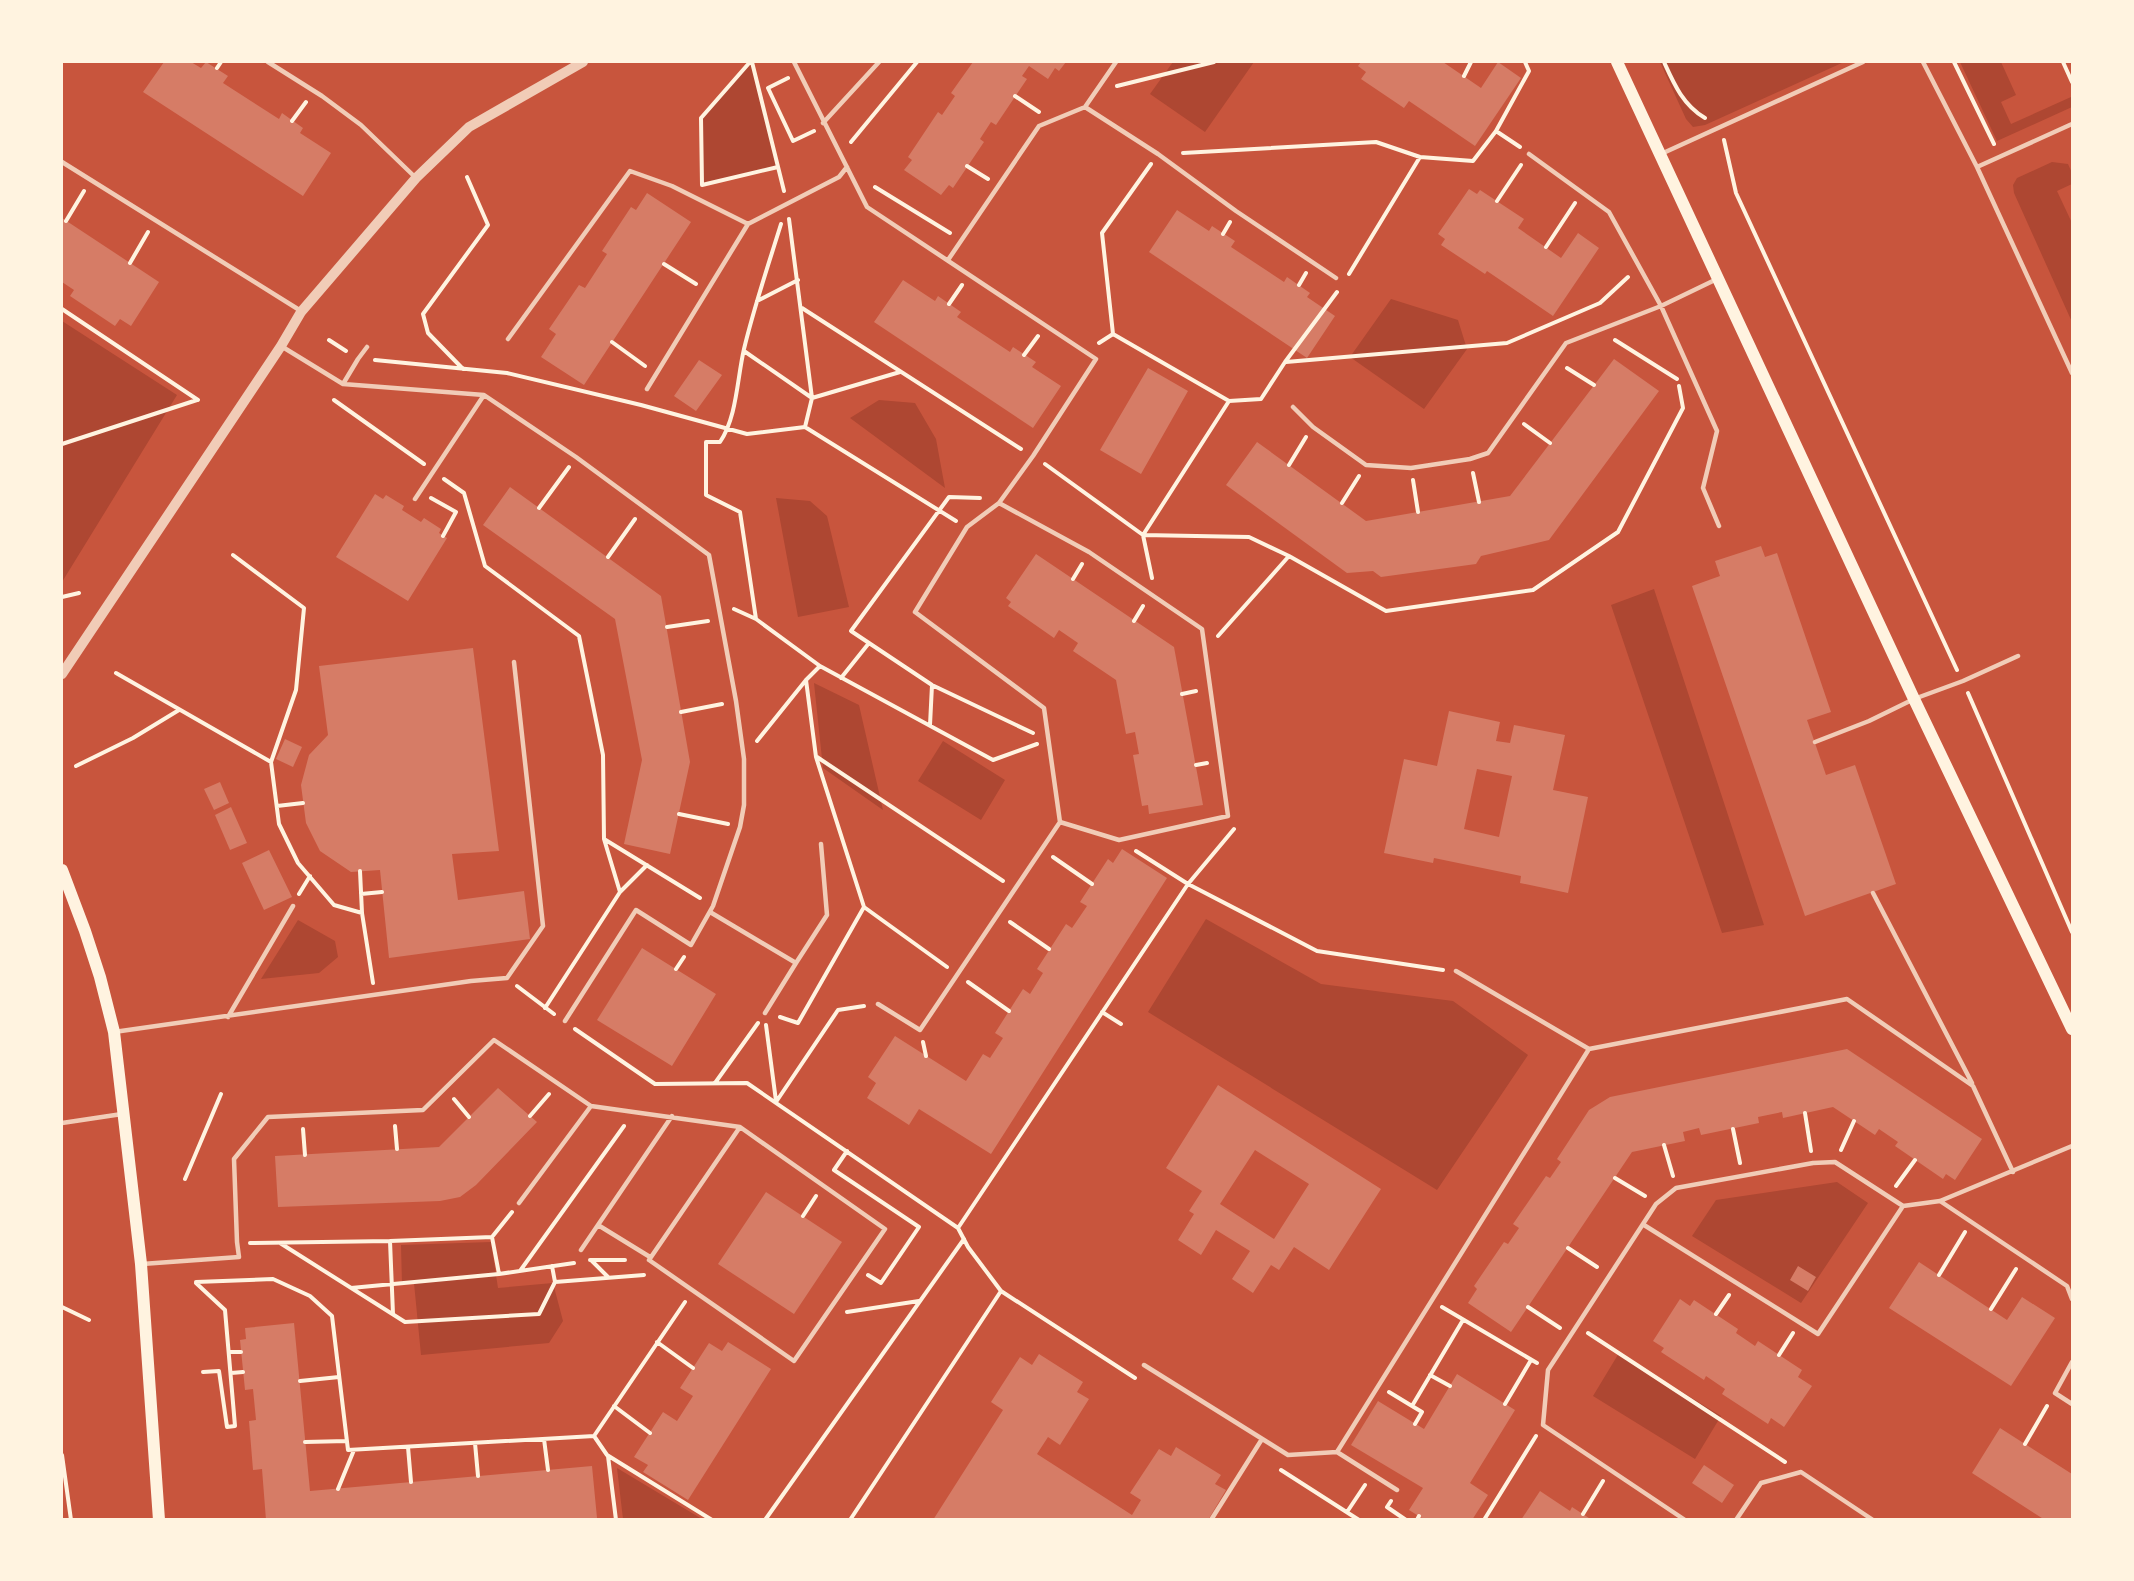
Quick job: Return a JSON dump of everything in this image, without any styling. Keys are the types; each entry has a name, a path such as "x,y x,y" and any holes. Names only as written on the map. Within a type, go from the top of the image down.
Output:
{"main road":[{"path":"1617,62 1914,699 2073,1029"},
{"path":"62,870 100,977 114,1032 141,1264 159,1520"}],"street":[{"path":"62,675 281,346 301,312 416,178 468,126 584,62"}],"lane":[{"path":"268,62 361,125 416,178"},
{"path":"794,62 867,207 1096,359 1034,456 999,503 967,527 915,612 1044,708 1060,822 920,1030 878,1004"},
{"path":"823,123 879,62"},
{"path":"948,260 1039,126 1085,107 1116,62"},
{"path":"1659,155 1863,62"},
{"path":"1923,62 1977,167 2073,373"},
{"path":"1085,107 1158,154 1236,212 1336,278"},
{"path":"1977,167 2073,124"},
{"path":"1529,154 1609,212 1661,306 1717,431 1703,488 1719,526"},
{"path":"62,162 301,312"},
{"path":"647,389 748,224 839,177 847,167"},
{"path":"508,339 630,171 672,186 748,224"},
{"path":"1293,406 1313,427 1366,465 1411,468 1470,459 1488,453 1566,343 1661,306 1717,279"},
{"path":"281,346 343,384 484,395 576,457 709,555 736,701 744,759 744,805 740,826 713,906 691,945 636,910 565,1021"},
{"path":"343,384 367,347"},
{"path":"415,499 484,395"},
{"path":"999,503 1089,552 1202,629 1228,816 1119,840 1060,822"},
{"path":"1815,742 2018,656"},
{"path":"114,1032 471,981 507,978 543,926 514,662"},
{"path":"765,1013 827,915 821,844"},
{"path":"1873,892 1973,1086 2013,1172"},
{"path":"228,1017 293,906"},
{"path":"710,912 796,963"},
{"path":"1456,971 1589,1049 1847,999 1973,1086"},
{"path":"141,1264 239,1257 234,1159 267,1117 423,1110 494,1040 591,1106 740,1127 885,1229 794,1361 649,1260 650,1257 598,1225"},
{"path":"1337,1452 1589,1049"},
{"path":"519,1203 591,1106"},
{"path":"62,1123 125,1114"},
{"path":"581,1250 672,1116"},
{"path":"650,1257 740,1127"},
{"path":"1684,1520 1543,1425 1548,1370 1656,1204 1676,1188 1813,1163 1836,1162 1903,1206 1940,1201 2073,1146"},
{"path":"1940,1201 2067,1286 2073,1299"},
{"path":"1644,1225 1818,1334 1903,1206"},
{"path":"2073,1362 2055,1393 2073,1404"},
{"path":"1143,1365 1288,1455 1337,1452 1398,1490"},
{"path":"1211,1520 1262,1439"},
{"path":"1736,1520 1761,1484 1801,1472 1873,1520"}],"path":[{"path":"216,68 221,62"},
{"path":"751,62 787,204 812,398 805,427"},
{"path":"751,62 701,118 702,185 778,167"},
{"path":"849,144 917,62"},
{"path":"1096,91 1214,62"},
{"path":"1464,76 1471,62"},
{"path":"1113,334 1102,233 1158,154 1376,142 1420,157 1473,161 1496,131 1529,71 1525,62"},
{"path":"1664,62 1680,95 1694,112 1720,127 1736,193 1962,681 2073,932"},
{"path":"1954,62 1995,145"},
{"path":"2063,62 2073,82"},
{"path":"784,70 788,79 768,88 794,141 817,130"},
{"path":"292,121 314,91"},
{"path":"1015,96 1052,120"},
{"path":"1496,131 1529,154 1497,201"},
{"path":"1113,334 1229,401 1261,399 1285,362 1345,282 1420,157"},
{"path":"967,166 999,185"},
{"path":"463,369 428,333 423,314 488,225 467,177"},
{"path":"66,221 91,180"},
{"path":"872,180 877,189 962,240"},
{"path":"1546,247 1583,191"},
{"path":"756,618 740,512 706,495 706,442 720,442 728,430 757,301 787,204"},
{"path":"129,263 155,220"},
{"path":"664,264 708,292"},
{"path":"1285,362 1507,343 1600,303 1640,265"},
{"path":"949,304 969,274"},
{"path":"1336,278 1345,282"},
{"path":"757,301 798,280"},
{"path":"802,308 1034,456 1143,535 1249,537 1289,556 1386,611 1533,590 1618,532 1683,408 1678,380 1600,330"},
{"path":"62,309 198,400 62,444"},
{"path":"1024,355 1046,325"},
{"path":"1086,352 1113,334"},
{"path":"329,340 358,358 507,373 641,405 747,434 805,427 967,527"},
{"path":"612,342 656,374"},
{"path":"744,351 812,398"},
{"path":"1553,360 1594,385"},
{"path":"812,398 901,371"},
{"path":"333,400 464,493 485,566 579,636 603,755 604,839 620,892"},
{"path":"1156,597 1143,535 1229,401"},
{"path":"1514,417 1550,443"},
{"path":"1289,465 1313,427"},
{"path":"1020,448 1027,439"},
{"path":"539,508 576,457"},
{"path":"1470,459 1479,502"},
{"path":"1342,503 1366,465"},
{"path":"1411,468 1418,512"},
{"path":"420,492 456,512 443,536"},
{"path":"939,511 950,497 988,498"},
{"path":"608,557 643,508"},
{"path":"233,555 304,608 296,690 271,762 279,824 298,863 334,905 362,913"},
{"path":"1219,647 1218,635 1289,556"},
{"path":"62,597 79,593"},
{"path":"717,601 756,618 820,666 993,760 1048,740"},
{"path":"667,627 721,619"},
{"path":"841,678 869,643"},
{"path":"744,759 806,680 820,666"},
{"path":"116,673 271,762"},
{"path":"930,725 932,685"},
{"path":"681,712 736,701"},
{"path":"76,766 133,738 180,710"},
{"path":"816,757 1015,889"},
{"path":"277,806 303,803"},
{"path":"679,814 740,826"},
{"path":"958,1228 1188,884 1240,823"},
{"path":"604,839 713,906"},
{"path":"1119,840 1188,884 1317,951 1456,971"},
{"path":"1041,850 1092,884"},
{"path":"545,1008 620,892 647,866"},
{"path":"360,871 362,913 375,995"},
{"path":"293,906 310,876"},
{"path":"361,894 382,892"},
{"path":"864,907 1009,1011"},
{"path":"998,914 1049,949"},
{"path":"507,978 545,1008 655,1084 747,1083 958,1228 1001,1291 1135,1379"},
{"path":"776,1102 838,1010 878,1004"},
{"path":"1102,1012 1121,1024"},
{"path":"715,1083 765,1013"},
{"path":"765,1013 776,1102"},
{"path":"530,1116 558,1083"},
{"path":"445,1090 469,1117"},
{"path":"185,1179 221,1094"},
{"path":"394,1112 396,1149"},
{"path":"519,1271 635,1112"},
{"path":"1805,1113 1813,1163"},
{"path":"302,1116 305,1155"},
{"path":"1836,1162 1854,1121"},
{"path":"1733,1129 1742,1176"},
{"path":"1664,1145 1676,1188"},
{"path":"847,1151 834,1170 919,1227 881,1283 864,1272"},
{"path":"1888,1197 1915,1160"},
{"path":"1615,1178 1656,1204"},
{"path":"803,1216 823,1185"},
{"path":"237,1242 390,1242 492,1237 519,1203"},
{"path":"1939,1275 1971,1222"},
{"path":"492,1237 499,1274"},
{"path":"765,1520 964,1239"},
{"path":"390,1242 393,1314"},
{"path":"280,1243 405,1322 539,1314 555,1282 552,1266"},
{"path":"1568,1248 1610,1276"},
{"path":"581,1250 608,1277"},
{"path":"1991,1309 2023,1256"},
{"path":"351,1288 499,1274 591,1260 631,1260"},
{"path":"555,1282 651,1275"},
{"path":"203,1372 219,1371 228,1427 235,1426 225,1310 196,1282 273,1279 310,1296 332,1316 348,1450 594,1436"},
{"path":"1716,1314 1737,1283"},
{"path":"850,1520 1001,1291"},
{"path":"594,1436 691,1293"},
{"path":"846,1312 920,1300"},
{"path":"1431,1300 1548,1370"},
{"path":"62,1307 89,1320"},
{"path":"1528,1307 1571,1335"},
{"path":"1412,1406 1463,1320"},
{"path":"1779,1355 1800,1323"},
{"path":"1578,1326 1801,1472"},
{"path":"657,1342 693,1368"},
{"path":"229,1352 241,1352"},
{"path":"1505,1404 1531,1360"},
{"path":"231,1373 243,1372"},
{"path":"1430,1375 1450,1386"},
{"path":"300,1381 339,1377"},
{"path":"1379,1385 1422,1412 1415,1424"},
{"path":"2025,1444 2055,1393"},
{"path":"614,1406 650,1433"},
{"path":"1484,1520 1543,1425"},
{"path":"594,1436 608,1455 712,1520"},
{"path":"544,1439 548,1470"},
{"path":"305,1442 347,1441"},
{"path":"475,1443 478,1476"},
{"path":"408,1447 411,1482"},
{"path":"338,1489 354,1450"},
{"path":"1254,1452 1359,1520"},
{"path":"62,1455 71,1520"},
{"path":"608,1455 616,1520"},
{"path":"1583,1514 1609,1470"},
{"path":"1347,1512 1360,1491"}],"shaded area":[{"path":"750,62 778,167 702,185 701,118"},
{"path":"1173,62 1254,62 1205,132 1150,94"},
{"path":"1660,62 1844,62 1705,125 1693,127 1686,119"},
{"path":"1960,62 2001,62 2016,95 2001,102 2011,124 2071,97 2072,107 1997,141"},
{"path":"2052,162 2068,164 2072,173 2072,184 2057,191 2072,223 2072,322 2014,193 2013,185 2017,178"},
{"path":"1391,299 1458,320 1467,349 1424,409 1350,357"},
{"path":"62,321 177,395 62,582"},
{"path":"879,400 915,403 936,439 945,488 850,418"},
{"path":"776,498 810,501 827,516 849,607 798,617"},
{"path":"1654,589 1764,925 1722,933 1611,605"},
{"path":"814,683 859,705 883,810 823,768"},
{"path":"943,741 1005,780 981,820 918,781"},
{"path":"1206,919 1321,984 1453,1001 1528,1055 1437,1190 1148,1012"},
{"path":"298,920 335,941 338,957 319,973 261,979"},
{"path":"1837,1182 1868,1203 1801,1303 1692,1236 1716,1200"},
{"path":"491,1242 498,1288 553,1283 563,1321 549,1343 421,1355 414,1283 402,1284 401,1245"},
{"path":"1619,1353 1721,1416 1695,1459 1593,1396"},
{"path":"617,1468 702,1519 623,1519"}],"building":[{"path":"164,62 191,62 201,68 206,62 228,76 223,83 279,119 282,113 303,128 300,133 331,153 303,196 143,92"},
{"path":"973,62 1066,62 1059,71 1055,68 1048,79 1029,66 1022,76 1027,79 996,125 991,122 980,139 984,142 953,188 949,185 941,195 904,170 912,160 908,157 938,112 942,115 955,96 951,93"},
{"path":"1361,62 1443,62 1481,88 1498,62 1521,78 1475,146 1409,101 1404,108 1361,79 1366,72 1358,66"},
{"path":"1469,189 1477,194 1480,190 1524,219 1518,228 1561,258 1578,233 1599,248 1553,316 1487,271 1485,274 1441,245 1445,239 1438,234"},
{"path":"647,193 691,222 584,385 541,357 556,334 549,329 579,285 585,288 607,254 602,251 631,207 636,210"},
{"path":"1177,210 1209,231 1212,226 1235,241 1231,247 1284,282 1287,277 1310,293 1307,297 1335,316 1307,358 1149,252"},
{"path":"62,218 159,282 131,326 120,319 115,326 70,296 74,290 62,282"},
{"path":"903,280 935,301 938,296 961,312 957,317 1010,352 1013,347 1036,362 1032,367 1061,386 1033,428 874,322"},
{"path":"1614,359 1659,391 1549,540 1481,556 1476,564 1381,577 1373,571 1347,573 1226,485 1257,442 1366,521 1510,496"},
{"path":"699,360 722,375 696,411 674,396"},
{"path":"1148,368 1188,391 1141,474 1100,450"},
{"path":"510,487 661,596 690,762 670,854 624,844 642,760 615,619 483,525"},
{"path":"375,494 383,499 386,495 404,506 402,510 421,522 424,518 441,529 439,533 447,538 408,601 336,557"},
{"path":"1761,546 1765,557 1777,553 1831,712 1807,720 1826,775 1855,765 1896,884 1805,916 1692,586 1720,576 1715,561"},
{"path":"1036,554 1174,647 1203,805 1149,814 1148,805 1142,806 1133,755 1139,754 1135,732 1126,734 1116,680 1073,651 1078,643 1059,630 1054,638 1008,606 1011,602 1006,598"},
{"path":"473,648 499,851 452,854 458,900 524,891 530,939 389,958 380,870 351,872 320,851 306,823 301,785 309,755 328,735 319,666"},
{"path":"1449,711 1500,722 1496,741 1510,743 1514,725 1565,735 1553,790 1588,797 1568,893 1520,883 1521,876 1434,858 1433,863 1384,853 1404,759 1437,766","holes":["1477,769 1512,776 1499,837 1464,829"]},
{"path":"285,739 302,747 293,767 276,759"},
{"path":"220,782 229,803 214,810 204,789"},
{"path":"231,807 247,843 230,850 215,815"},
{"path":"1122,849 1167,878 991,1154 919,1109 909,1125 867,1098 876,1083 868,1077 895,1036 966,1081 983,1054 990,1058 1003,1038 995,1033 1023,989 1030,994 1043,973 1037,969 1066,924 1072,928 1087,906 1080,902 1108,859 1113,863"},
{"path":"269,850 292,897 264,910 242,863"},
{"path":"642,948 716,994 672,1066 597,1020"},
{"path":"1847,1049 1982,1139 1955,1180 1946,1174 1943,1179 1895,1146 1898,1142 1879,1129 1875,1135 1833,1107 1783,1118 1782,1112 1758,1117 1759,1123 1701,1135 1699,1128 1683,1132 1685,1141 1632,1152 1511,1332 1468,1303 1477,1289 1474,1286 1504,1242 1508,1244 1519,1228 1513,1224 1546,1176 1550,1178 1561,1162 1557,1159 1589,1110 1610,1097"},
{"path":"1218,1085 1381,1189 1329,1270 1294,1247 1279,1270 1271,1265 1253,1293 1232,1279 1250,1251 1216,1230 1201,1255 1178,1240 1194,1214 1189,1211 1202,1191 1166,1168","holes":["1255,1150 1309,1184 1274,1239 1220,1204"]},
{"path":"498,1088 537,1122 476,1185 460,1197 440,1201 278,1207 275,1156 439,1147"},
{"path":"766,1192 842,1242 794,1314 718,1264"},
{"path":"1919,1262 2007,1320 2022,1297 2055,1318 2011,1386 1889,1308"},
{"path":"1798,1266 1816,1277 1808,1291 1790,1280"},
{"path":"1680,1299 1690,1306 1694,1300 1738,1329 1736,1333 1755,1346 1758,1341 1802,1370 1798,1377 1812,1386 1784,1427 1771,1418 1768,1424 1722,1394 1725,1389 1706,1376 1704,1380 1661,1352 1664,1348 1653,1341"},
{"path":"294,1323 310,1491 592,1466 597,1518 266,1520 262,1469 253,1470 249,1421 256,1420 253,1389 245,1390 240,1340 246,1339 245,1328"},
{"path":"728,1342 771,1369 688,1500 643,1472 648,1465 634,1457 663,1412 677,1421 693,1396 680,1388 709,1343 722,1351"},
{"path":"1039,1354 1083,1382 1077,1392 1089,1399 1060,1445 1048,1437 1037,1454 1132,1515 1141,1500 1130,1493 1159,1449 1171,1456 1176,1447 1221,1475 1215,1484 1226,1490 1208,1520 933,1520 1003,1410 991,1402 1020,1357 1032,1365"},
{"path":"1457,1374 1515,1410 1470,1483 1488,1495 1472,1520 1425,1520 1409,1510 1423,1488 1351,1445 1378,1401 1424,1429"},
{"path":"2000,1428 2072,1474 2072,1520 2045,1520 1972,1473"},
{"path":"1704,1465 1734,1485 1722,1503 1692,1483"},
{"path":"1540,1491 1570,1511 1572,1507 1592,1520 1521,1520"}]}
